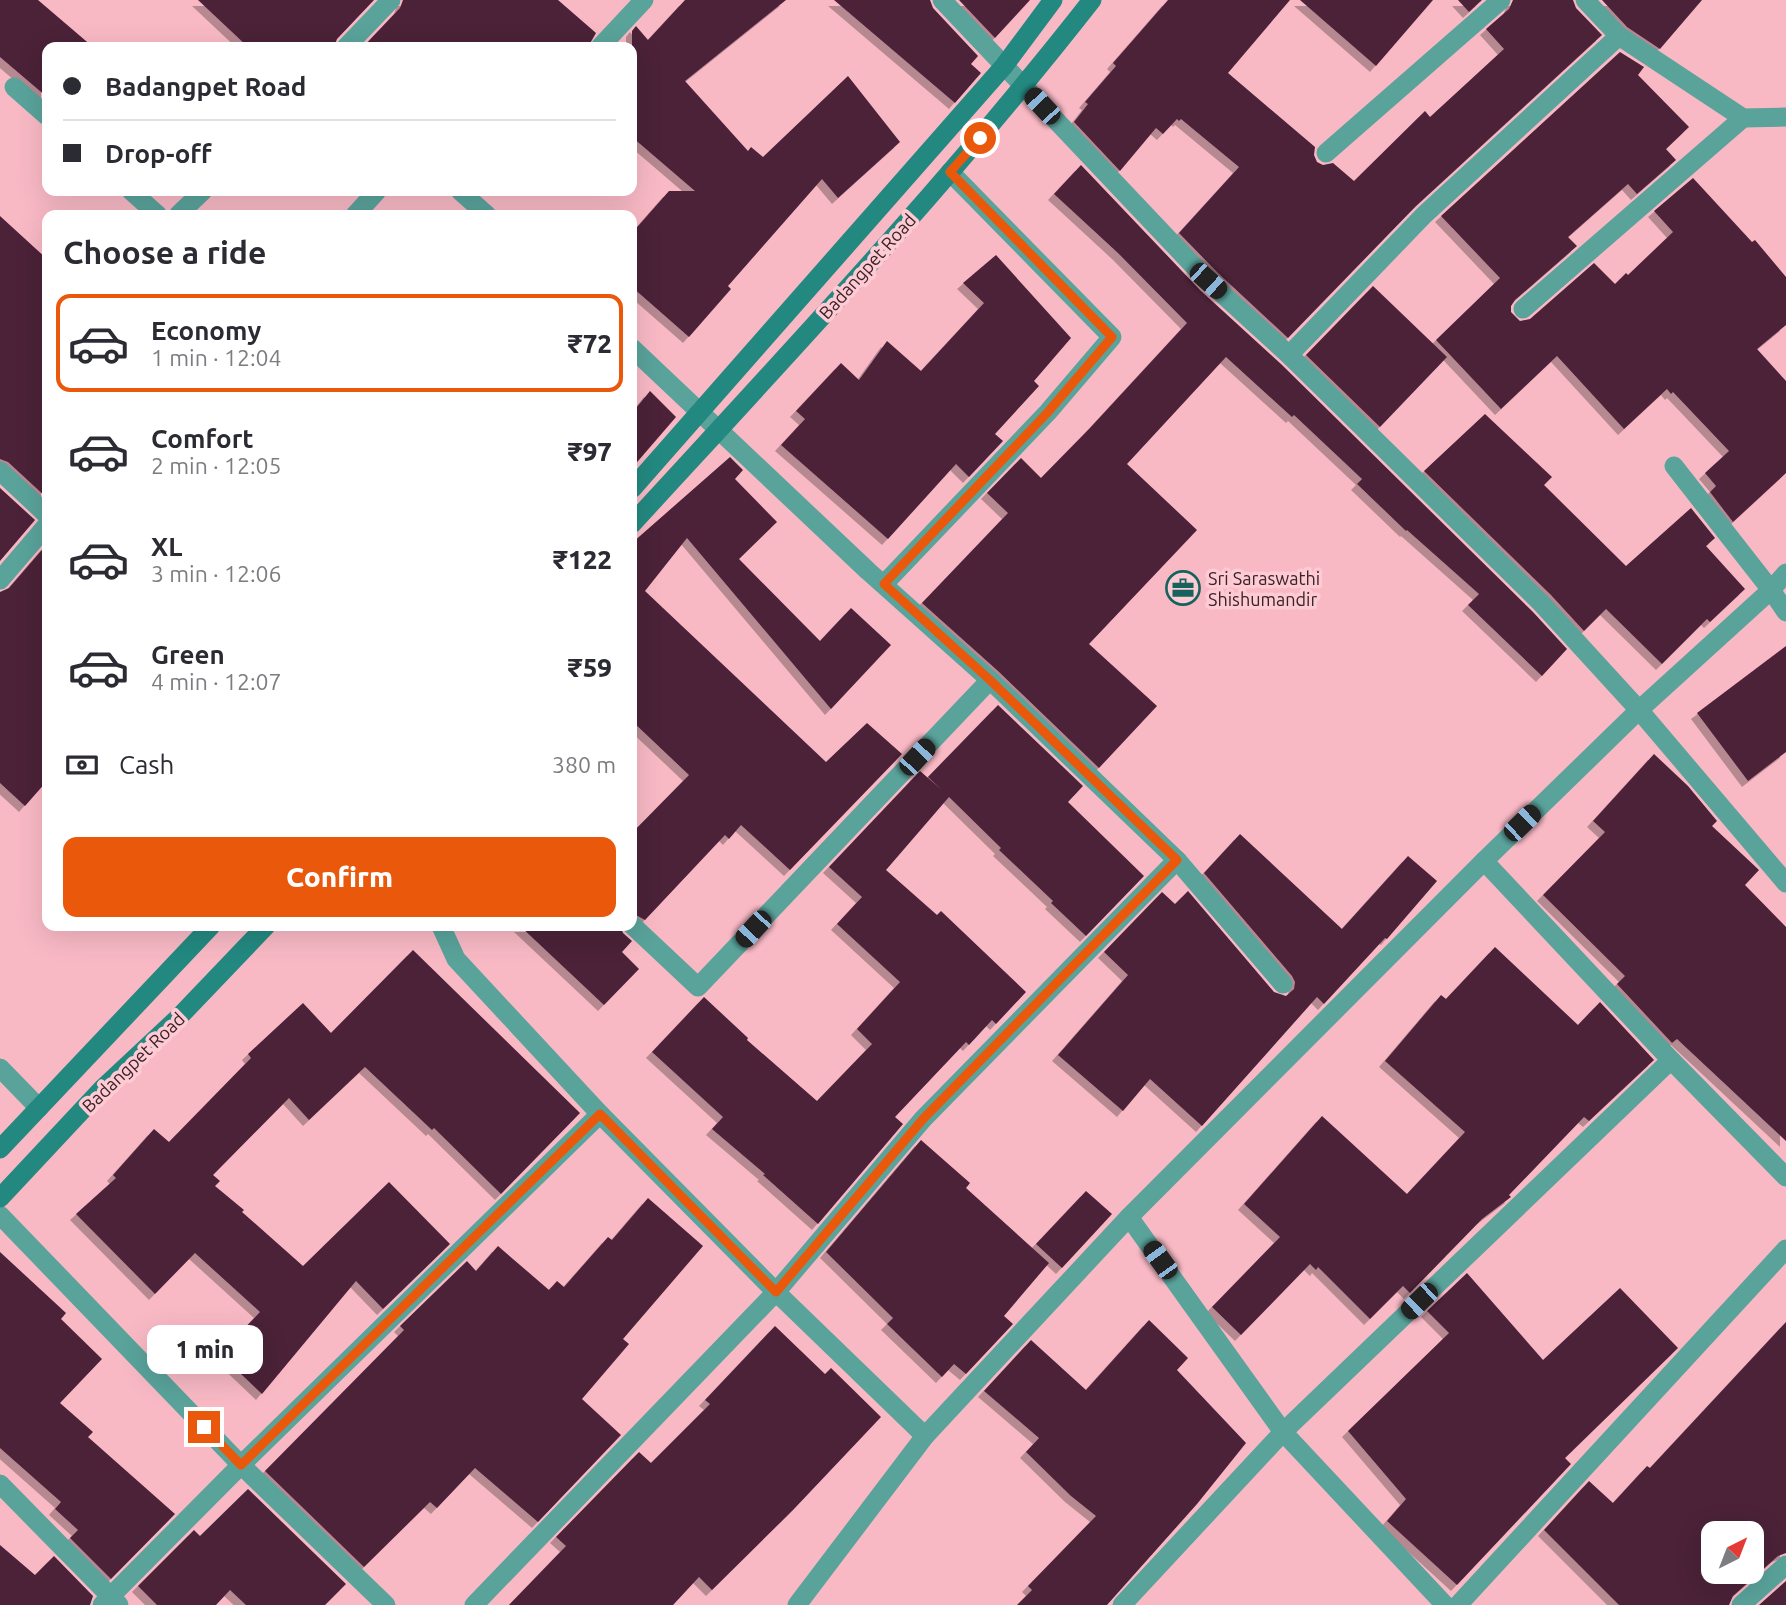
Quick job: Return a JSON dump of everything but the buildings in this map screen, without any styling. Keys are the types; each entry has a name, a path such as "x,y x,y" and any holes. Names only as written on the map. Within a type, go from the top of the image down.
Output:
{"main road":[{"name":"Badangpet Road","path":"637,482 1004,66 1053,0"},
{"name":"Badangpet Road","path":"637,519 950,172 1024,87 1092,0"},
{"name":"Badangpet Road","path":"0,1149 206,931"},
{"name":"Badangpet Road","path":"0,1198 102,1089 179,1017 261,931"}],"street":[{"path":"351,42 391,0"},
{"path":"605,42 644,0"},
{"path":"942,0 1208,281 1289,355 1542,604 1639,710 1786,883"},
{"path":"1326,153 1501,0"},
{"path":"1585,0 1619,36 1743,118 1786,117"},
{"path":"1289,355 1424,215 1619,36"},
{"path":"14,87 42,112"},
{"path":"1523,309 1743,118"},
{"path":"884,584 1048,412 1112,337 950,172"},
{"path":"137,196 152,210"},
{"path":"183,210 198,196"},
{"path":"360,210 372,196"},
{"path":"467,196 482,210"},
{"path":"637,353 990,680 1177,860 1283,984"},
{"path":"1674,466 1772,590 1786,612"},
{"path":"0,471 42,510"},
{"path":"0,580 42,531"},
{"path":"797,1605 925,1436 1129,1217 1483,861 1639,710 1772,590 1786,573"},
{"path":"637,930 698,987 990,680"},
{"path":"474,1605 776,1292 923,1119 1177,860"},
{"path":"1483,861 1786,1177"},
{"path":"443,931 456,959 600,1114 776,1292 925,1436"},
{"path":"1122,1605 1283,1432 1671,1060"},
{"path":"0,1068 39,1108"},
{"path":"0,1484 111,1602 241,1465 600,1114"},
{"path":"0,1215 241,1465 386,1605"},
{"path":"1129,1217 1283,1432 1445,1605"},
{"path":"1458,1605 1786,1249"},
{"path":"1741,1605 1786,1565"}],"place":[{"name":"Sri Saraswathi Shishumandir","path":"1183,588"}],"route":[{"path":"204,1427 241,1465 600,1114 776,1292 923,1119 1177,860 990,680 884,584 1048,412 1112,337 950,172 980,138"}]}
